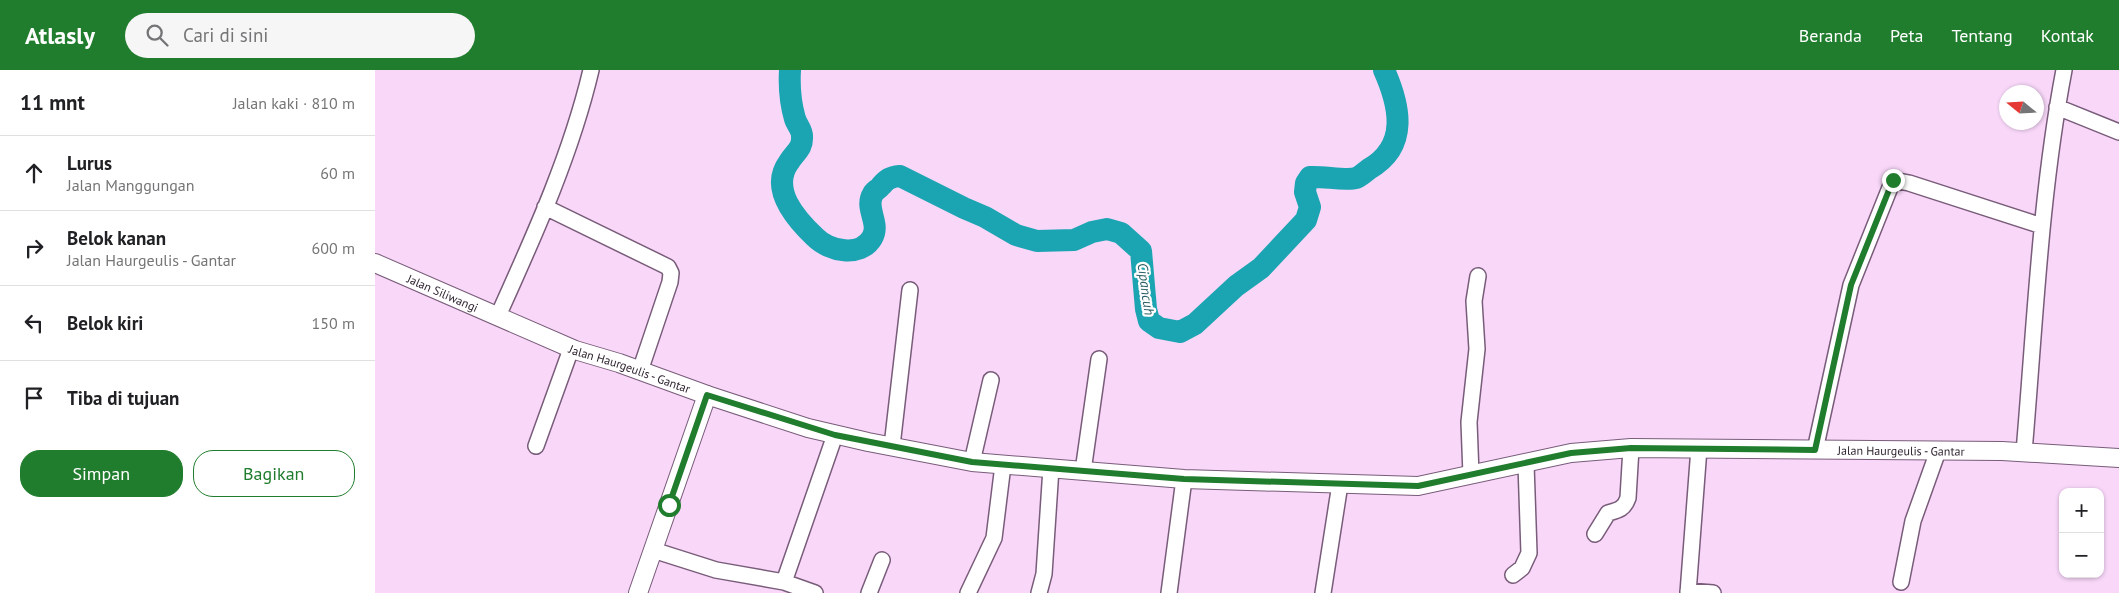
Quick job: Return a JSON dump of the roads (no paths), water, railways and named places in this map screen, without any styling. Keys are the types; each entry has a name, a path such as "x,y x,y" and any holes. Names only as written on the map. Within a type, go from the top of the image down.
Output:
{"street":[{"path":"505,319 545,207 581,115 591,70"},
{"path":"2025,452 2042,226 2057,108 2064,70"},
{"path":"2057,108 2119,132"},
{"path":"1815,450 1851,285 1893,180 1909,183 2042,226"},
{"path":"545,207 668,267 671,273 670,282 640,371"},
{"name":"Jalan Siliwangi","path":"375,263 505,319"},
{"path":"1471,475 1469,422 1477,349 1474,301 1478,276"},
{"path":"892,446 910,290"},
{"name":"Jalan Haurgeulis - Gantar","path":"505,319 571,349 707,395 835,435 972,462 1003,465 1184,479 1418,486 1571,453 1631,448 2025,452 2119,458"},
{"path":"536,446 571,349"},
{"path":"1083,471 1099,359"},
{"path":"972,462 991,380"},
{"path":"638,593 707,395"},
{"path":"784,582 835,435"},
{"path":"1595,534 1608,513 1621,510 1625,506 1628,498 1631,448"},
{"path":"1699,448 1688,592 1713,593"},
{"path":"1901,582 1913,521 1938,451"},
{"path":"1513,575 1522,568 1529,553 1526,464"},
{"path":"968,593 994,538 1003,465"},
{"path":"1039,593 1044,574 1051,468"},
{"path":"1169,593 1184,479"},
{"path":"1323,593 1340,484"},
{"path":"653,550 710,569 784,582 815,593"},
{"path":"869,593 882,560"}],"waterway":[{"name":"Cipancuh","path":"790,70 792,107 802,140 800,147 784,172 783,193 793,212 821,242 836,249 844,250 860,248 867,244 872,238 875,227 870,205 873,194 887,180 900,176 985,217 1016,235 1037,241 1074,240 1092,232 1107,229 1121,233 1141,251 1146,309 1149,321 1159,328 1180,332 1195,324 1236,286 1261,268 1306,220 1310,207 1305,192 1306,183 1310,177 1356,178 1382,160 1396,137 1397,124 1394,97 1384,70"}]}
